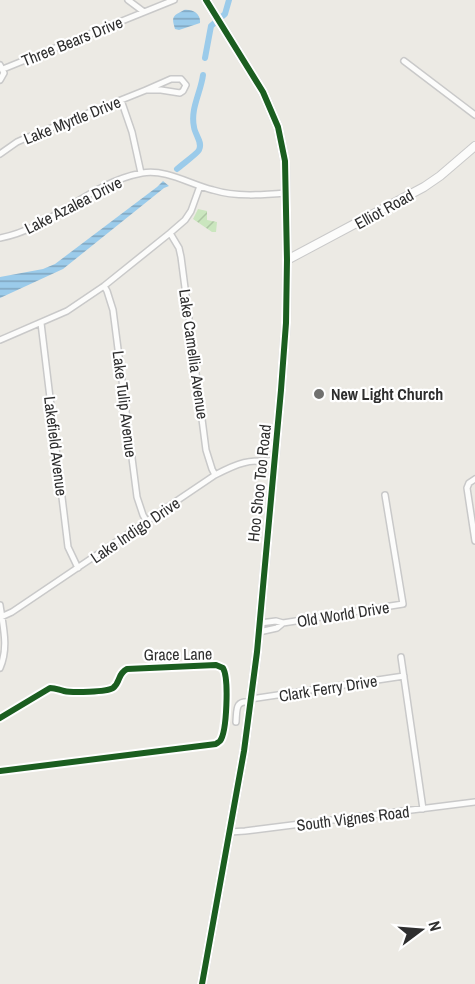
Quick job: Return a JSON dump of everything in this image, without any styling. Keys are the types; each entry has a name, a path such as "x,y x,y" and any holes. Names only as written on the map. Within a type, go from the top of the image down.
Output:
{"street":[{"path":"128,0 144,12"},
{"name":"Three Bears Drive","path":"0,80 3,76 1,67 174,0"},
{"name":"Hoo Shoo Too Road","path":"202,984 251,701 275,461 286,323 287,260 285,160 274,117 263,92 206,0"},
{"path":"404,61 475,116"},
{"name":"Lake Myrtle Drive","path":"0,154 26,138 175,78 181,79 186,85 180,93 146,90"},
{"path":"121,100 132,132 141,173"},
{"name":"Elliot Road","path":"287,260 424,187 475,146"},
{"name":"Lake Azalea Drive","path":"0,238 33,228 105,186 141,173 165,174 225,193 241,195 286,193"},
{"path":"0,340 74,307 104,286 185,220 191,211 200,186"},
{"name":"Lake Camellia Avenue","path":"170,233 179,248 181,257 206,450 215,475"},
{"name":"Lake Tulip Avenue","path":"104,286 113,310 137,497 147,522"},
{"name":"Lakefield Avenue","path":"40,323 68,547 78,568"},
{"name":"Lake Indigo Drive","path":"2,617 215,475 234,465 253,460 275,461"},
{"path":"475,479 468,485 467,492 475,541"},
{"name":"Old World Drive","path":"259,632 277,628 283,624 403,604 385,495"},
{"path":"0,605 5,642 0,668"},
{"name":"Old World Drive","path":"260,622 276,621 283,624"},
{"path":"401,657 423,809"},
{"name":"Grace Lane","path":"0,718 50,688 70,691 110,689 116,685 122,672 127,669 216,665 223,668 225,673 225,720 222,738 216,744 0,771"},
{"name":"Clark Ferry Drive","path":"251,701 404,676"},
{"path":"236,722 240,703 251,701"},
{"path":"225,720 248,723"},
{"name":"South Vignes Road","path":"230,832 475,802"}],"green space":[{"path":"198,209 207,211 207,220 217,222 216,232 212,232 193,219"}],"water":[{"path":"184,10 196,13 200,23 179,30 175,29 174,17"},
{"path":"163,181 169,186 63,269 0,298 0,277 43,269 55,264"}],"waterway":[{"path":"205,58 211,26 225,14 229,0"},
{"path":"177,169 200,147 193,120 203,75"}],"cycle path":[{"path":"202,984 244,751 257,652 281,390 286,323 287,260 285,161 278,127 263,92 206,0"},
{"path":"0,718 50,688 74,692 113,688 127,669 216,665 223,668 225,674 226,717 222,736 216,744 0,771"}],"place":[{"name":"New Light Church","path":"319,394"}]}
